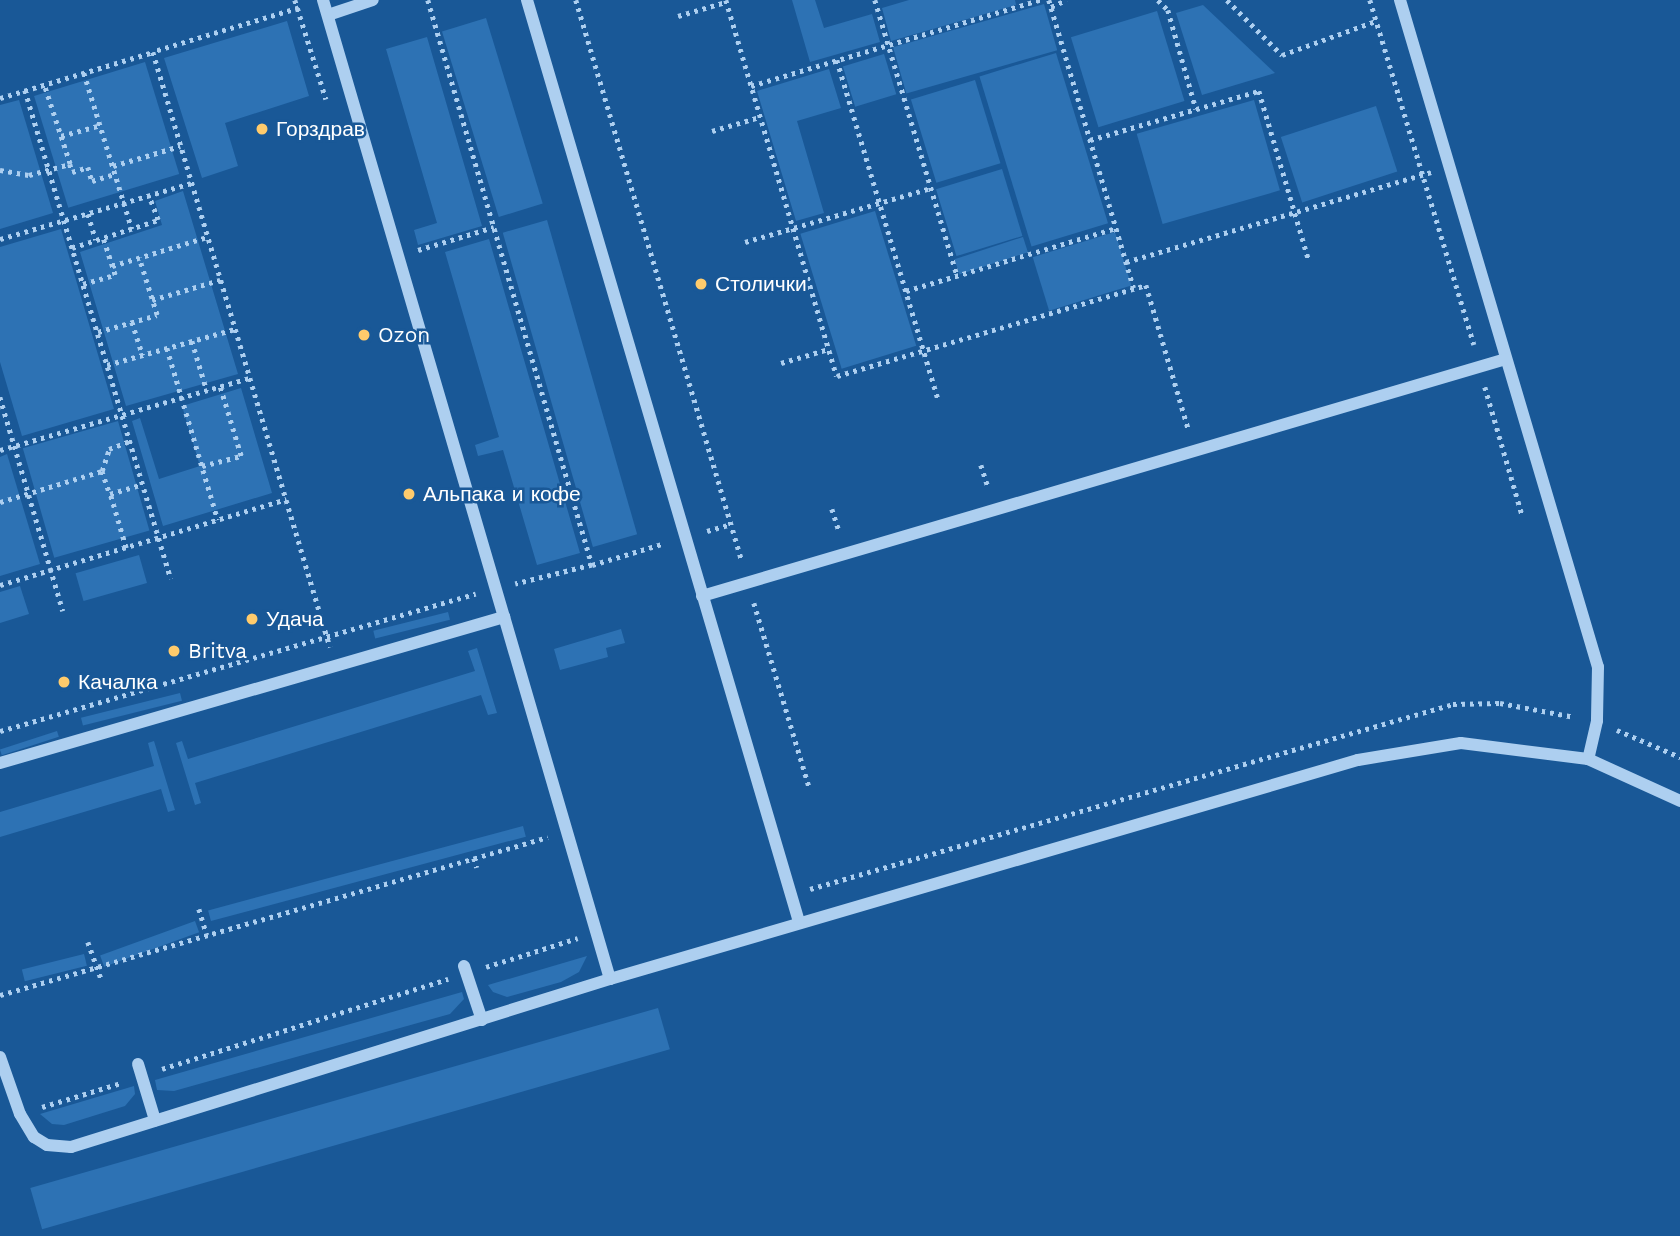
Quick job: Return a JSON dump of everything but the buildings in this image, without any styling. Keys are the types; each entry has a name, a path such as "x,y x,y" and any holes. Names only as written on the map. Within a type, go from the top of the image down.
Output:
{"lane":[{"path":"323,0 610,979"},
{"path":"328,15 373,0"},
{"path":"527,0 799,922"},
{"path":"1400,0 1598,667 1597,721 1588,759"},
{"path":"702,596 1506,359"},
{"path":"0,763 504,617"},
{"path":"0,1057 20,1114 34,1137 60,1147 155,1121 799,922 1358,760 1461,743 1588,759 1680,801"},
{"path":"465,970 481,1020"},
{"path":"140,1070 155,1121"}],"path":[{"path":"295,0 327,102"},
{"path":"0,732 327,635 496,588 592,565 428,0"},
{"path":"576,0 810,790"},
{"path":"875,0 957,275"},
{"path":"751,86 1041,0"},
{"path":"1049,0 1134,288"},
{"path":"1051,7 1066,0"},
{"path":"1158,0 1168,10 1196,109"},
{"path":"1227,0 1282,55 1376,21"},
{"path":"1370,0 1522,514"},
{"path":"678,16 726,1 836,376 1146,285 1188,428"},
{"path":"0,98 298,9"},
{"path":"153,52 335,665"},
{"path":"837,60 938,399"},
{"path":"84,73 132,229"},
{"path":"44,85 72,172 88,167 92,181 116,174"},
{"path":"25,90 170,579"},
{"path":"1090,140 1259,91 1308,258"},
{"path":"712,131 760,117"},
{"path":"61,136 100,125"},
{"path":"113,166 180,146"},
{"path":"0,170 29,175 70,164"},
{"path":"1126,262 1449,167"},
{"path":"0,239 191,183"},
{"path":"745,242 931,188"},
{"path":"72,248 158,220 149,196"},
{"path":"88,214 96,240"},
{"path":"398,256 494,227"},
{"path":"906,290 1116,229"},
{"path":"112,266 207,237"},
{"path":"83,284 116,275 103,238"},
{"path":"97,332 157,315 139,258"},
{"path":"152,300 220,280"},
{"path":"132,322 143,355"},
{"path":"107,365 235,329"},
{"path":"192,341 207,391"},
{"path":"167,348 218,520"},
{"path":"781,363 829,349"},
{"path":"0,450 250,378"},
{"path":"202,466 241,456 220,387"},
{"path":"0,397 63,611"},
{"path":"126,548 102,471 109,449 130,441"},
{"path":"981,465 988,487"},
{"path":"0,502 102,471"},
{"path":"110,494 143,484"},
{"path":"0,585 286,499"},
{"path":"832,509 839,531"},
{"path":"475,580 479,593"},
{"path":"0,995 566,832"},
{"path":"474,858 477,868"},
{"path":"199,909 207,935"},
{"path":"20,1114 140,1070 595,932"},
{"path":"88,942 102,981"}],"shaded area":[{"path":"792,0 815,0 824,28 872,14 880,42 810,62"},
{"path":"909,0 1015,0 1016,5 891,41 882,8"},
{"path":"1044,4 1057,50 906,93 893,47"},
{"path":"1203,5 1275,73 1202,95 1176,13"},
{"path":"1157,11 1184,101 1098,127 1071,37"},
{"path":"486,18 543,204 499,217 442,31"},
{"path":"287,21 309,96 225,123 238,166 202,178 164,58"},
{"path":"427,37 482,226 418,245 414,230 437,223 386,49"},
{"path":"1056,53 1108,223 1032,247 979,76"},
{"path":"884,54 896,94 855,107 843,67"},
{"path":"145,62 179,174 68,208 34,96"},
{"path":"829,69 841,108 797,121 824,213 796,221 757,91"},
{"path":"975,80 1000,163 936,183 911,100"},
{"path":"19,100 53,213 0,229 0,105"},
{"path":"1254,100 1280,190 1163,224 1137,134"},
{"path":"1376,106 1397,172 1302,203 1281,137"},
{"path":"1002,169 1022,236 956,256 936,189"},
{"path":"183,191 238,374 126,406 80,252 162,225 155,201"},
{"path":"875,211 916,346 842,369 800,234"},
{"path":"547,220 637,534 593,547 503,233"},
{"path":"61,229 114,409 22,436 0,362 0,247"},
{"path":"1115,232 1131,286 1049,311 1033,257"},
{"path":"1023,237 1028,252 959,274 955,259"},
{"path":"489,239 580,553 537,565 503,450 478,456 475,445 499,437 445,252"},
{"path":"241,388 272,493 163,526 132,421 140,418 159,479 200,466 182,406"},
{"path":"118,421 149,531 54,558 23,448"},
{"path":"7,454 40,564 0,576 0,457"},
{"path":"139,555 147,583 84,601 76,573"},
{"path":"20,586 29,614 0,623 0,592"},
{"path":"448,612 450,620 375,638 373,631"},
{"path":"621,629 625,643 606,648 608,657 560,670 554,649"},
{"path":"477,648 497,713 488,715 481,695 195,783 201,803 195,805 176,743 182,741 188,759 475,671 468,651"},
{"path":"180,693 182,701 83,725 81,718"},
{"path":"57,731 59,737 2,755 0,750"},
{"path":"154,741 175,810 168,812 161,789 0,837 0,812 154,766 148,743"},
{"path":"523,826 526,837 211,921 208,910"},
{"path":"195,921 199,932 104,967 100,956"},
{"path":"84,954 87,966 25,981 22,969"},
{"path":"587,956 579,972 561,982 507,997 493,992 488,985"},
{"path":"462,992 464,999 450,1014 174,1091 157,1090 155,1080"},
{"path":"658,1008 670,1049 42,1229 30,1188"},
{"path":"134,1086 135,1094 125,1106 64,1125 52,1124 40,1114"}],"place":[{"name":"Горздрав","path":"262,129"},
{"name":"Столички","path":"701,284"},
{"name":"Ozon","path":"364,335"},
{"name":"Альпака и кофе","path":"409,494"},
{"name":"Удача","path":"252,619"},
{"name":"Britva","path":"174,651"},
{"name":"Качалка","path":"64,682"}]}
